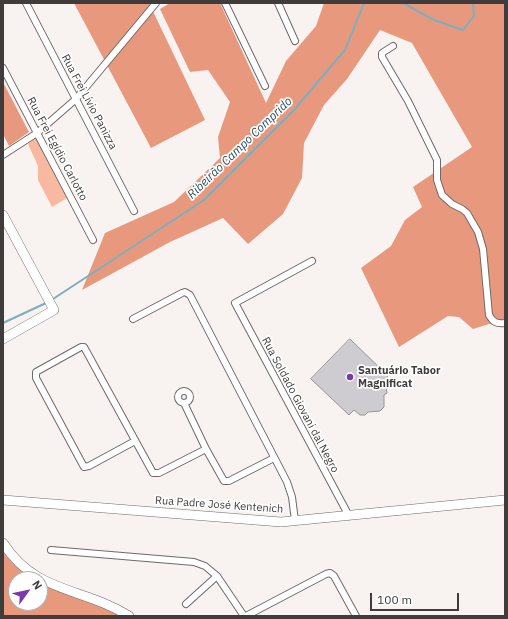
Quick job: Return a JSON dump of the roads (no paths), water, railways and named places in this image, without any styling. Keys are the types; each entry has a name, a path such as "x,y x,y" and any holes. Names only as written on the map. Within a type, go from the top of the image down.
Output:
{"street":[{"name":"Rua Frei Lívio Panizza","path":"26,3 134,211"},
{"path":"3,155 37,133 76,100 156,3"},
{"path":"226,3 265,86"},
{"path":"278,3 295,41"},
{"path":"393,46 382,53 382,57 408,101 437,160 437,180 442,195 452,204 467,213 478,232 483,249 489,315 496,324 505,323"},
{"name":"Rua Frei Egídio Carlotto","path":"3,68 93,240"},
{"path":"3,215 54,310 3,339"},
{"name":"Rua Soldado Giovani dal Negro","path":"312,261 235,303 349,516"},
{"path":"133,319 182,293 188,293 290,489 295,521"},
{"path":"135,442 89,466 84,467 36,378 36,372 81,347 84,347 135,442 151,470 156,474 206,449"},
{"path":"184,403 206,449 224,481 226,482 274,458"},
{"name":"Rua Padre José Kentenich","path":"3,500 273,522 349,516 505,500"},
{"path":"3,543 16,561 32,574 53,585 98,602 128,616"},
{"path":"51,550 194,562 205,566 217,576 245,616 330,573 334,576 356,616"},
{"path":"186,604 217,576"}],"waterway":[{"name":"Ribeirão Campo Comprido","path":"53,299 204,200 295,109 345,50 364,3"},
{"name":"Ribeirão Campo Comprido","path":"403,3 434,20 463,30 474,16 473,3"},
{"name":"Ribeirão Campo Comprido","path":"3,323 46,303"}],"place":[{"name":"Santuário Tabor Magnificat","path":"350,377"}]}
